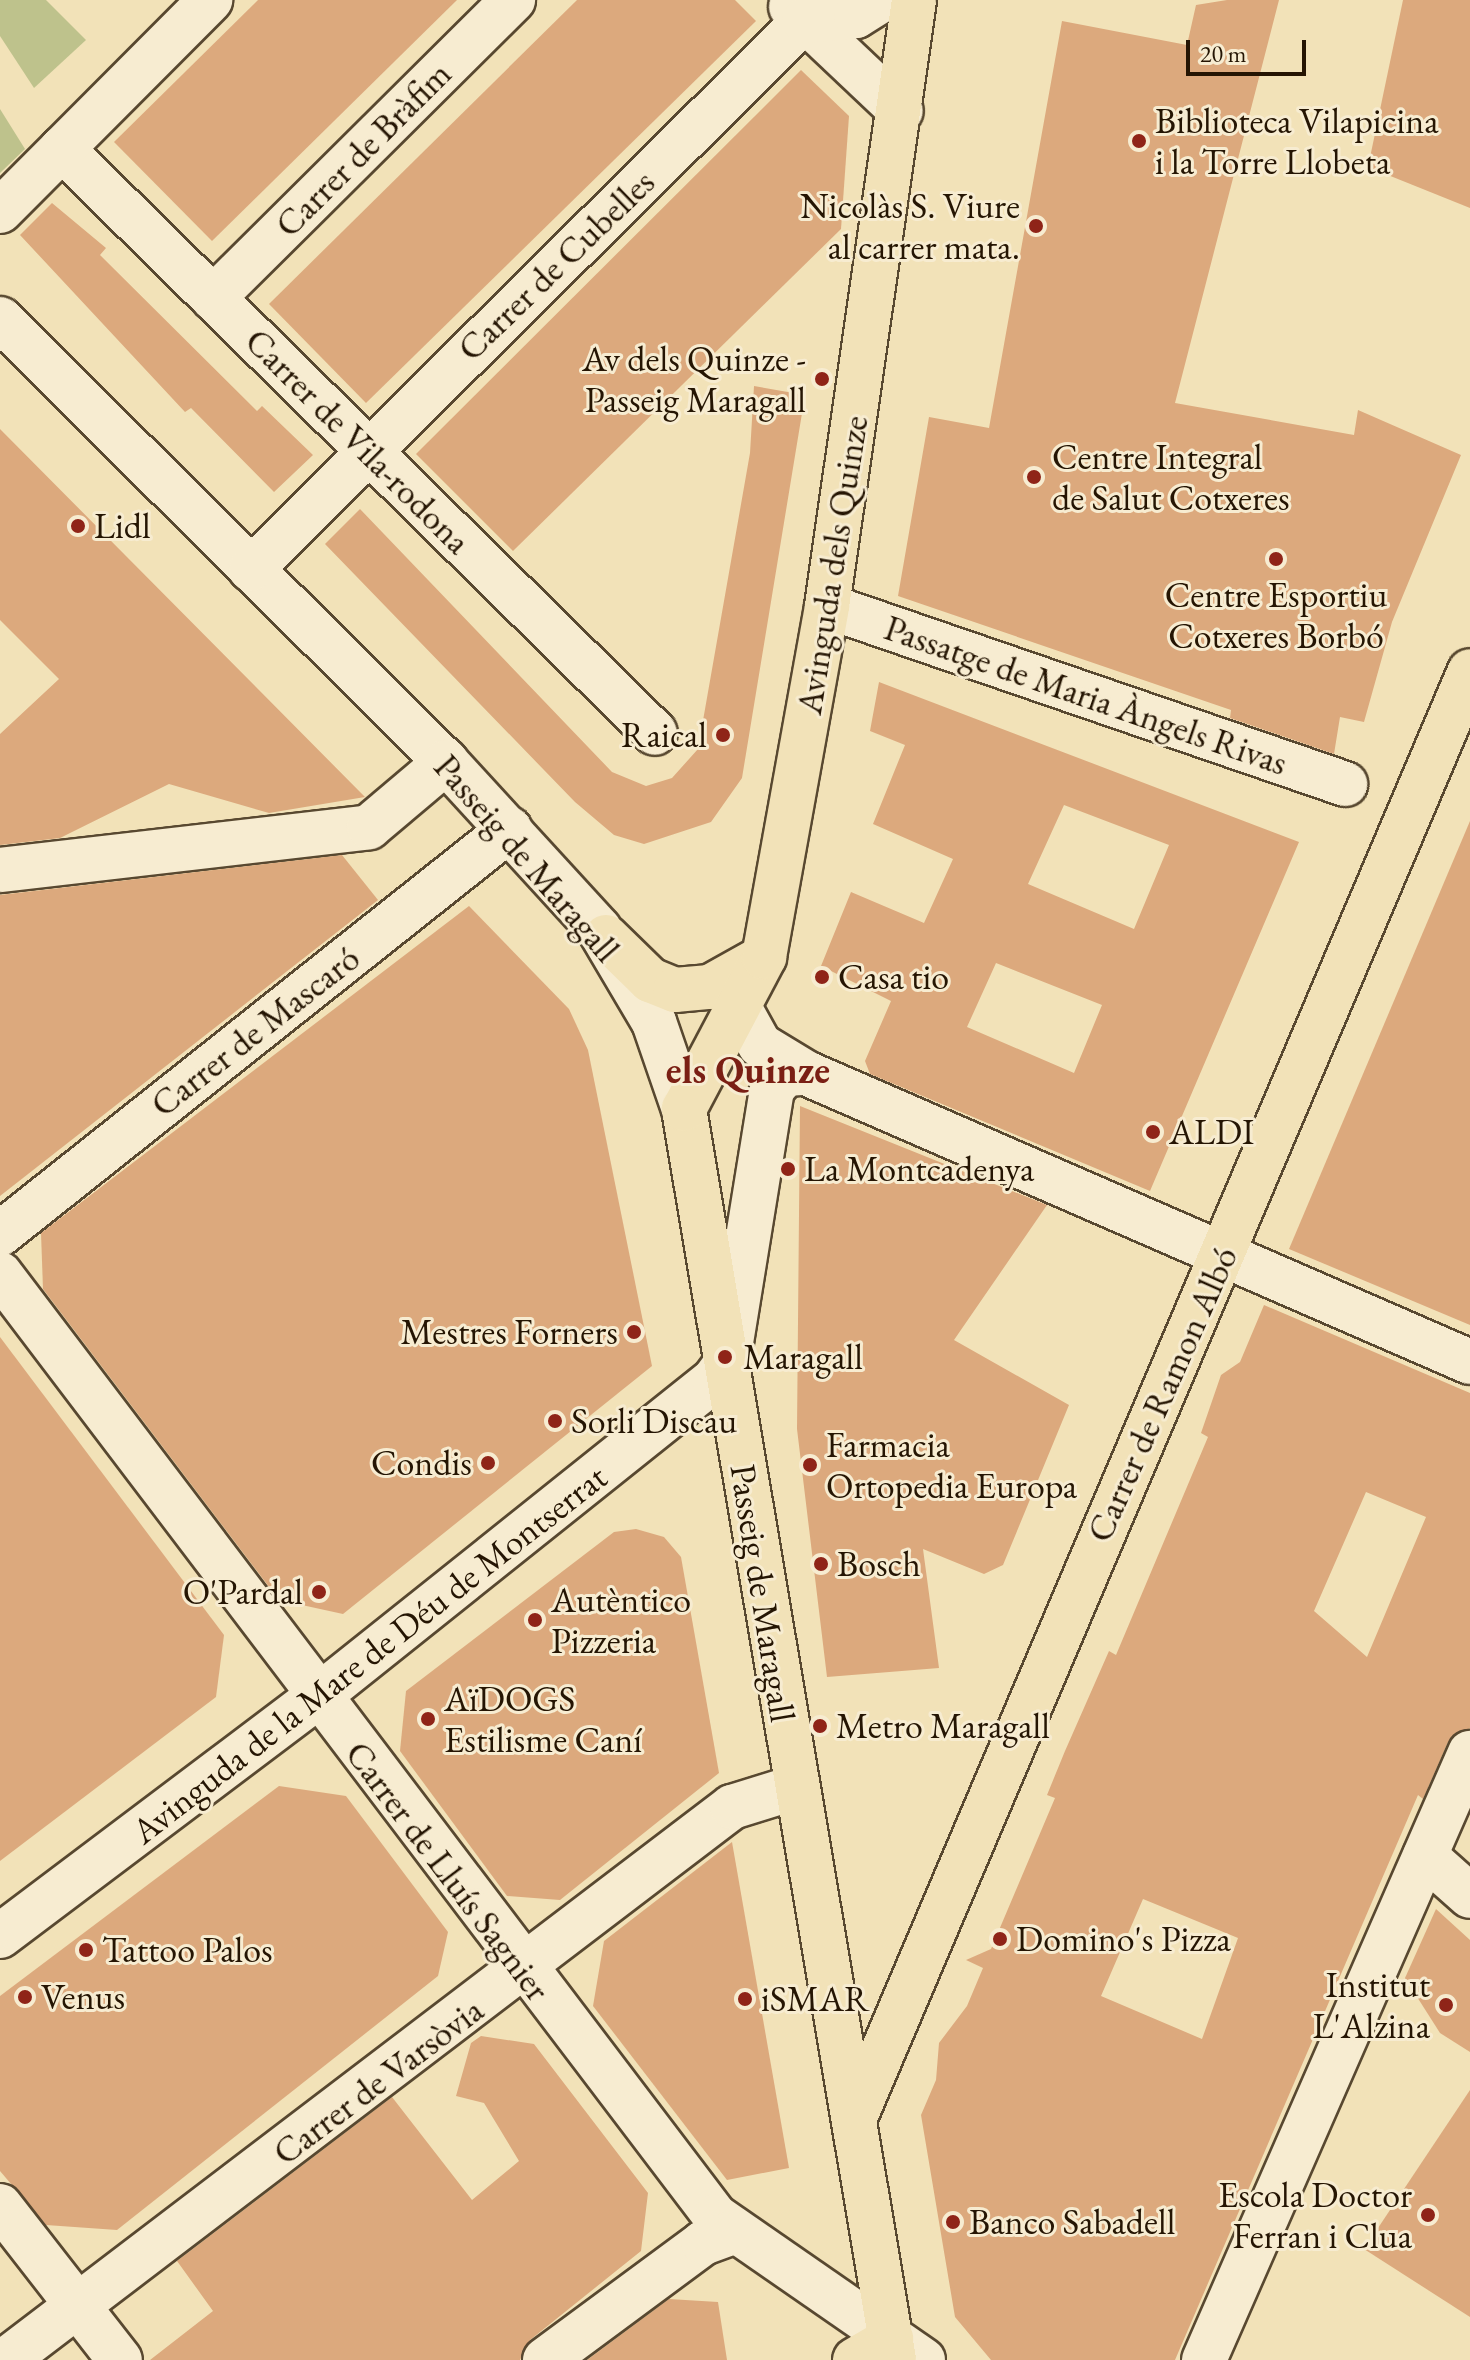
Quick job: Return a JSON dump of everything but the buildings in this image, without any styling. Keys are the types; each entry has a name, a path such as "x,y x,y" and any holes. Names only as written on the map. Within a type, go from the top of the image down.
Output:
{"main road":[{"name":"Avinguda dels Quinze","path":"684,1109 741,1011 764,957 827,606 901,111 914,0"},
{"name":"Carrer de Ramon Albó","path":"855,2117 1470,671"},
{"path":"606,937 650,980 675,990 710,987 764,957"},
{"name":"Passeig de Maragall","path":"684,1109 728,1361 793,1788 855,2117 891,2355"}],"street":[{"path":"0,211 210,0"},
{"name":"Carrer de Bràfim","path":"213,298 513,0"},
{"path":"794,11 856,16 882,0"},
{"path":"794,11 901,111"},
{"name":"Carrer de Cubelles","path":"251,569 794,11"},
{"name":"Carrer de Vila-rodona","path":"62,149 655,733"},
{"name":"Passeig de Maragall","path":"0,319 446,762 606,937 654,1022 684,1109"},
{"name":"Passatge de Maria Àngels Rivas","path":"827,606 1345,784"},
{"path":"0,870 369,827 446,762"},
{"name":"Carrer de Mascaró","path":"0,1234 510,829"},
{"path":"741,1011 760,1045 806,1073 1470,1362"},
{"path":"728,1361 772,1089 785,1074 806,1073"},
{"name":"Carrer de Lluís Sagnier","path":"0,1274 316,1698 524,1971 730,2233 891,2355"},
{"name":"Avinguda de la Mare de Déu de Montserrat","path":"0,1936 316,1698 669,1422 728,1361"},
{"path":"1204,2360 1470,1753"},
{"name":"Carrer de Varsòvia","path":"6,2360 524,1971 732,1807 793,1788"},
{"path":"1425,1856 1470,1896"},
{"path":"0,2206 120,2360"},
{"path":"545,2360 703,2243 730,2233"}],"green space":[{"path":"0,0 46,0 86,40 34,88 0,36"},
{"path":"0,109 25,149 0,173"}],"place":[{"name":"Biblioteca Vilapicina i la Torre Llobeta","path":"1139,141"},
{"name":"Nicolàs S. Viure al carrer mata.","path":"1036,226"},
{"name":"Av dels Quinze - Passeig Maragall","path":"822,379"},
{"name":"Centre Integral de Salut Cotxeres","path":"1034,477"},
{"name":"Lidl","path":"78,526"},
{"name":"Centre Esportiu Cotxeres Borbó","path":"1276,559"},
{"name":"Raical","path":"723,735"},
{"name":"Casa tio","path":"822,977"},
{"name":"ALDI","path":"1153,1132"},
{"name":"La Montcadenya","path":"788,1169"},
{"name":"Mestres Forners","path":"634,1332"},
{"name":"Maragall","path":"725,1357"},
{"name":"Sorli Discau","path":"555,1421"},
{"name":"Condis","path":"488,1463"},
{"name":"Farmacia Ortopedia Europa","path":"810,1465"},
{"name":"Bosch","path":"821,1564"},
{"name":"O'Pardal","path":"319,1592"},
{"name":"Autèntico Pizzeria","path":"535,1620"},
{"name":"AïDOGS Estilisme Caní","path":"428,1719"},
{"name":"Metro Maragall","path":"820,1726"},
{"name":"Domino's Pizza","path":"1000,1939"},
{"name":"Tattoo Palos","path":"86,1950"},
{"name":"Venus","path":"25,1997"},
{"name":"iSMAR","path":"745,1999"},
{"name":"Institut L'Alzina","path":"1446,2005"},
{"name":"Escola Doctor Ferran i Clua","path":"1428,2215"},
{"name":"Banco Sabadell","path":"953,2222"}],"district":[{"name":"els Quinze","path":"748,1070"}]}
